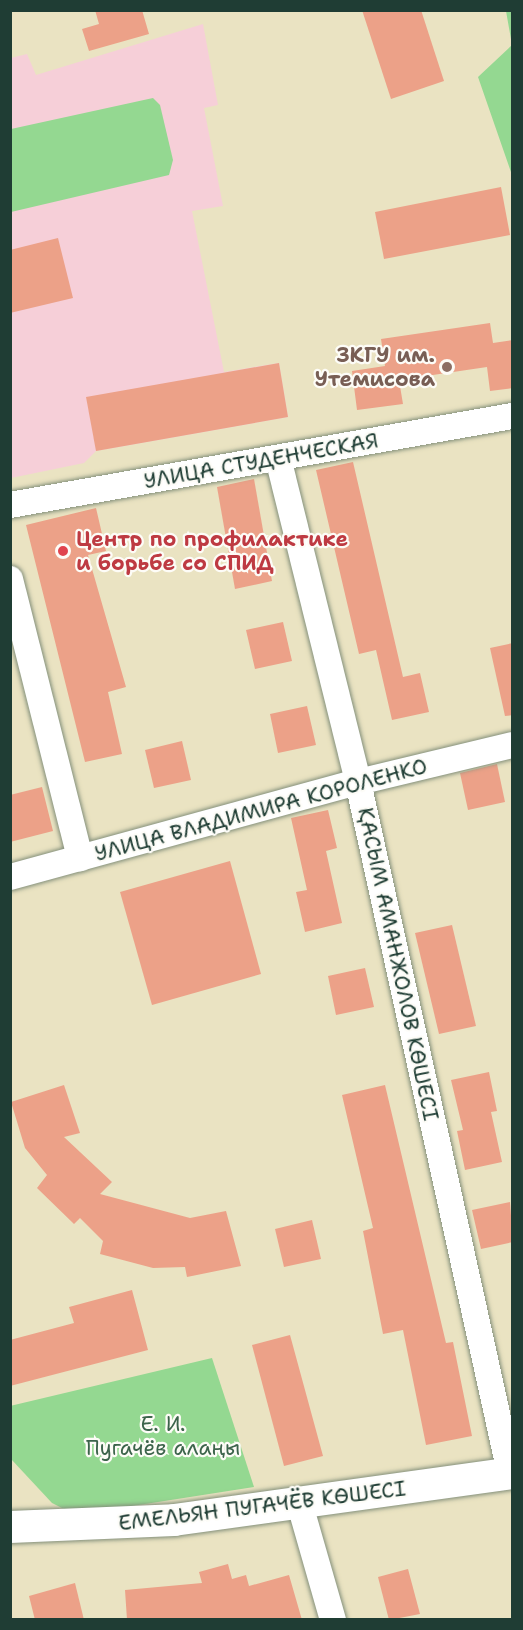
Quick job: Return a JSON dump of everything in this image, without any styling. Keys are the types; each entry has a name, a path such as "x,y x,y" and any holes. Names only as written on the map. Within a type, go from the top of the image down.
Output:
{"street":[{"name":"УЛИЦА СТУДЕНЧЕСКАЯ","path":"10,505 513,416"},
{"name":"ҚАСЫМ АМАНЖОЛОВ КӨШЕСІ","path":"278,458 358,782 511,1473"},
{"path":"10,579 80,858"},
{"name":"УЛИЦА ВЛАДИМИРА КОРОЛЕНКО","path":"10,877 358,782 513,745"},
{"name":"ЕМЕЛЬЯН ПУГАЧЁВ КӨШЕСІ","path":"10,1527 174,1520 300,1505 511,1473"},
{"path":"300,1505 333,1620"}],"shaded area":[{"path":"203,24 218,105 204,108 223,206 192,211 224,372 279,363 288,417 96,451 84,463 11,478 11,58 27,54 36,75"}],"green space":[{"path":"506,11 512,11 512,45"},
{"path":"512,45 512,175 478,77"},
{"path":"153,98 160,105 173,160 169,175 11,212 11,129"},
{"name":"Е. И. Пугачёв алаңы","path":"212,1358 254,1487 94,1512 68,1511 52,1503 11,1459 10,1406"}],"building":[{"path":"95,10 142,10 149,34 89,51 82,29 99,24"},
{"path":"362,10 421,10 444,81 391,99"},
{"path":"501,187 510,235 384,259 375,212"},
{"path":"58,238 73,298 10,313 10,250"},
{"name":"ЗКГУ им. Утемисова","path":"490,323 493,343 513,340 513,388 490,391 487,367 399,380 403,404 357,410 352,371 385,366 381,339"},
{"path":"279,363 288,417 96,451 86,397"},
{"path":"353,462 403,677 420,673 429,712 392,720 376,650 359,654 316,470"},
{"path":"254,479 272,581 235,589 217,487"},
{"path":"96,508 106,551 88,555 126,687 108,692 122,754 85,762 26,525"},
{"path":"283,622 292,661 255,669 246,630"},
{"path":"513,643 513,715 505,716 490,648"},
{"path":"307,706 316,745 278,753 270,714"},
{"path":"182,741 191,780 154,788 145,750"},
{"path":"497,764 505,802 468,810 460,773"},
{"path":"42,787 53,831 10,842 10,795"},
{"path":"328,810 337,848 326,851 342,923 305,932 296,892 307,890 291,818"},
{"path":"230,861 261,974 152,1005 120,892"},
{"path":"452,925 476,1026 439,1034 415,933"},
{"path":"365,968 374,1007 336,1015 328,976"},
{"path":"489,1072 497,1111 491,1112 502,1162 465,1170 457,1131 463,1130 451,1080"},
{"path":"64,1085 80,1133 64,1137 112,1182 100,1194 190,1218 226,1211 241,1266 187,1277 185,1267 153,1268 100,1254 103,1241 80,1218 74,1224 37,1188 47,1175 25,1148 11,1102"},
{"path":"385,1085 446,1343 453,1342 472,1436 426,1445 403,1330 383,1334 363,1231 373,1228 342,1095"},
{"path":"510,1202 513,1242 481,1249 472,1210"},
{"path":"312,1220 321,1259 284,1267 275,1229"},
{"path":"132,1290 148,1350 10,1386 10,1340 74,1323 69,1307"},
{"path":"290,1335 323,1456 284,1466 252,1345"},
{"path":"228,1564 232,1579 246,1575 249,1586 289,1575 302,1620 127,1620 125,1590 202,1583 199,1572"},
{"path":"408,1569 420,1614 389,1620 378,1577"},
{"path":"75,1583 84,1620 35,1620 29,1596"}],"place":[{"name":"ЗКГУ им. Утемисова","path":"447,367"},
{"name":"Центр по профилактике и борьбе со СПИД","path":"63,551"}]}
